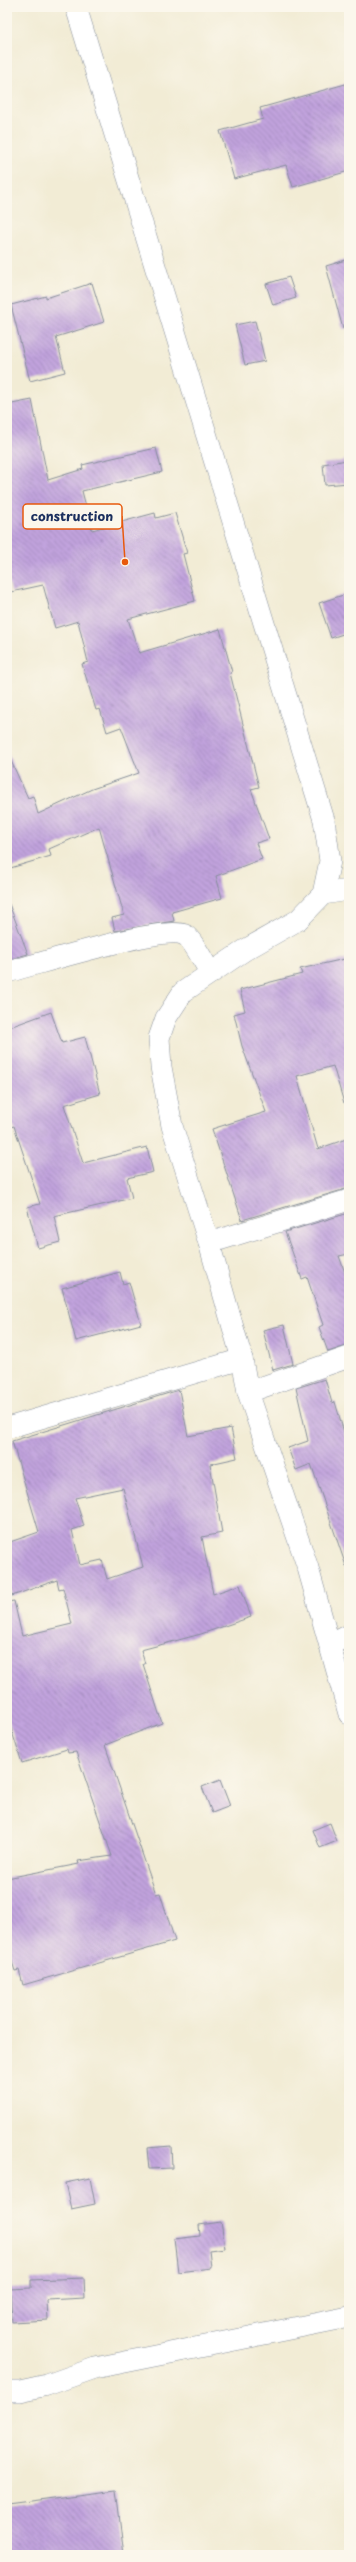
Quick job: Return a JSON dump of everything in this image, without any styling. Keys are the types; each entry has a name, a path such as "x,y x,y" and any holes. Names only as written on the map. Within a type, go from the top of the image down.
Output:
{"street":[{"path":"76,7 324,820 330,861 323,894 298,920 211,973 183,992 166,1018 159,1038 161,1067 172,1126 209,1243 242,1359 248,1392 308,1568 349,1714"},
{"path":"323,894 349,890"},
{"path":"7,972 150,935 175,932 186,936 211,973"},
{"path":"209,1243 349,1200"},
{"path":"248,1392 349,1357"},
{"path":"7,1428 242,1359"},
{"path":"330,1646 349,1635"},
{"path":"7,2391 20,2391 47,2385 95,2368 349,2317"}],"building":[{"path":"349,83 349,171 293,187 286,165 234,179 220,131 263,119 260,108"},
{"path":"349,259 349,328 343,329 326,266"},
{"path":"289,277 296,298 273,305 266,284"},
{"path":"92,283 104,322 56,337 65,372 30,381 11,305 46,296 46,298"},
{"path":"255,321 265,361 245,365 235,325"},
{"path":"32,400 48,480 83,469 82,465 156,448 162,472 82,491 92,530 155,513 156,518 175,513 187,553 183,554 195,601 128,619 139,653 220,629 232,672 230,673 259,787 251,789 269,839 256,843 262,859 216,876 222,898 172,912 174,921 115,931 112,918 124,915 99,827 49,849 51,856 7,869 7,752 28,798 33,796 38,814 92,789 139,773 121,727 107,732 100,709 96,710 82,664 88,662 78,621 55,628 43,585 11,592 7,570 7,405"},
{"path":"347,460 349,483 325,485 323,464"},
{"path":"349,593 349,632 331,638 319,603"},
{"path":"7,904 9,904 28,954 7,960"},
{"path":"349,958 349,1102 344,1103 333,1066 297,1076 318,1149 349,1138 349,1188 242,1220 212,1129 266,1112 242,1046 234,1014 245,1011 240,990 302,974 300,969"},
{"path":"51,1012 62,1043 85,1037 100,1094 64,1105 83,1163 147,1147 153,1172 127,1178 132,1198 54,1216 60,1242 38,1248 27,1207 40,1204 14,1126 7,1128 7,1028"},
{"path":"349,1213 349,1254 339,1256 349,1284 349,1345 328,1352 319,1327 323,1325 307,1277 302,1279 285,1232"},
{"path":"120,1272 123,1284 129,1282 141,1324 76,1341 62,1288"},
{"path":"284,1325 293,1364 273,1370 263,1330"},
{"path":"325,1379 332,1403 335,1402 349,1449 349,1566 346,1566 311,1464 296,1470 288,1448 308,1441 296,1388"},
{"path":"179,1390 188,1436 231,1428 237,1458 210,1464 222,1533 202,1537 213,1594 240,1585 251,1617 201,1634 141,1650 145,1664 143,1664 162,1723 105,1745 156,1894 160,1893 175,1941 23,1985 19,1970 15,1971 7,1946 7,1878 79,1864 78,1861 112,1856 76,1752 68,1753 67,1749 22,1763 7,1716 7,1602 14,1601 22,1636 72,1624 63,1588 59,1589 57,1580 12,1596 7,1582 7,1543 39,1532 12,1441","holes":["123,1488 143,1567 107,1579 102,1560 80,1565 72,1530 84,1526 75,1498"]},
{"path":"220,1780 230,1806 212,1813 202,1787"},
{"path":"330,1823 337,1841 320,1848 313,1830"},
{"path":"171,2146 172,2168 149,2169 147,2148"},
{"path":"90,2178 95,2204 71,2209 65,2183"},
{"path":"221,2222 225,2248 209,2250 211,2268 178,2272 174,2239 200,2236 199,2225"},
{"path":"84,2278 85,2298 47,2300 48,2320 12,2322 10,2289 31,2288 31,2280"},
{"path":"116,2490 124,2555 7,2555 7,2504"}],"place":[{"name":"construction","path":"125,562"}]}
